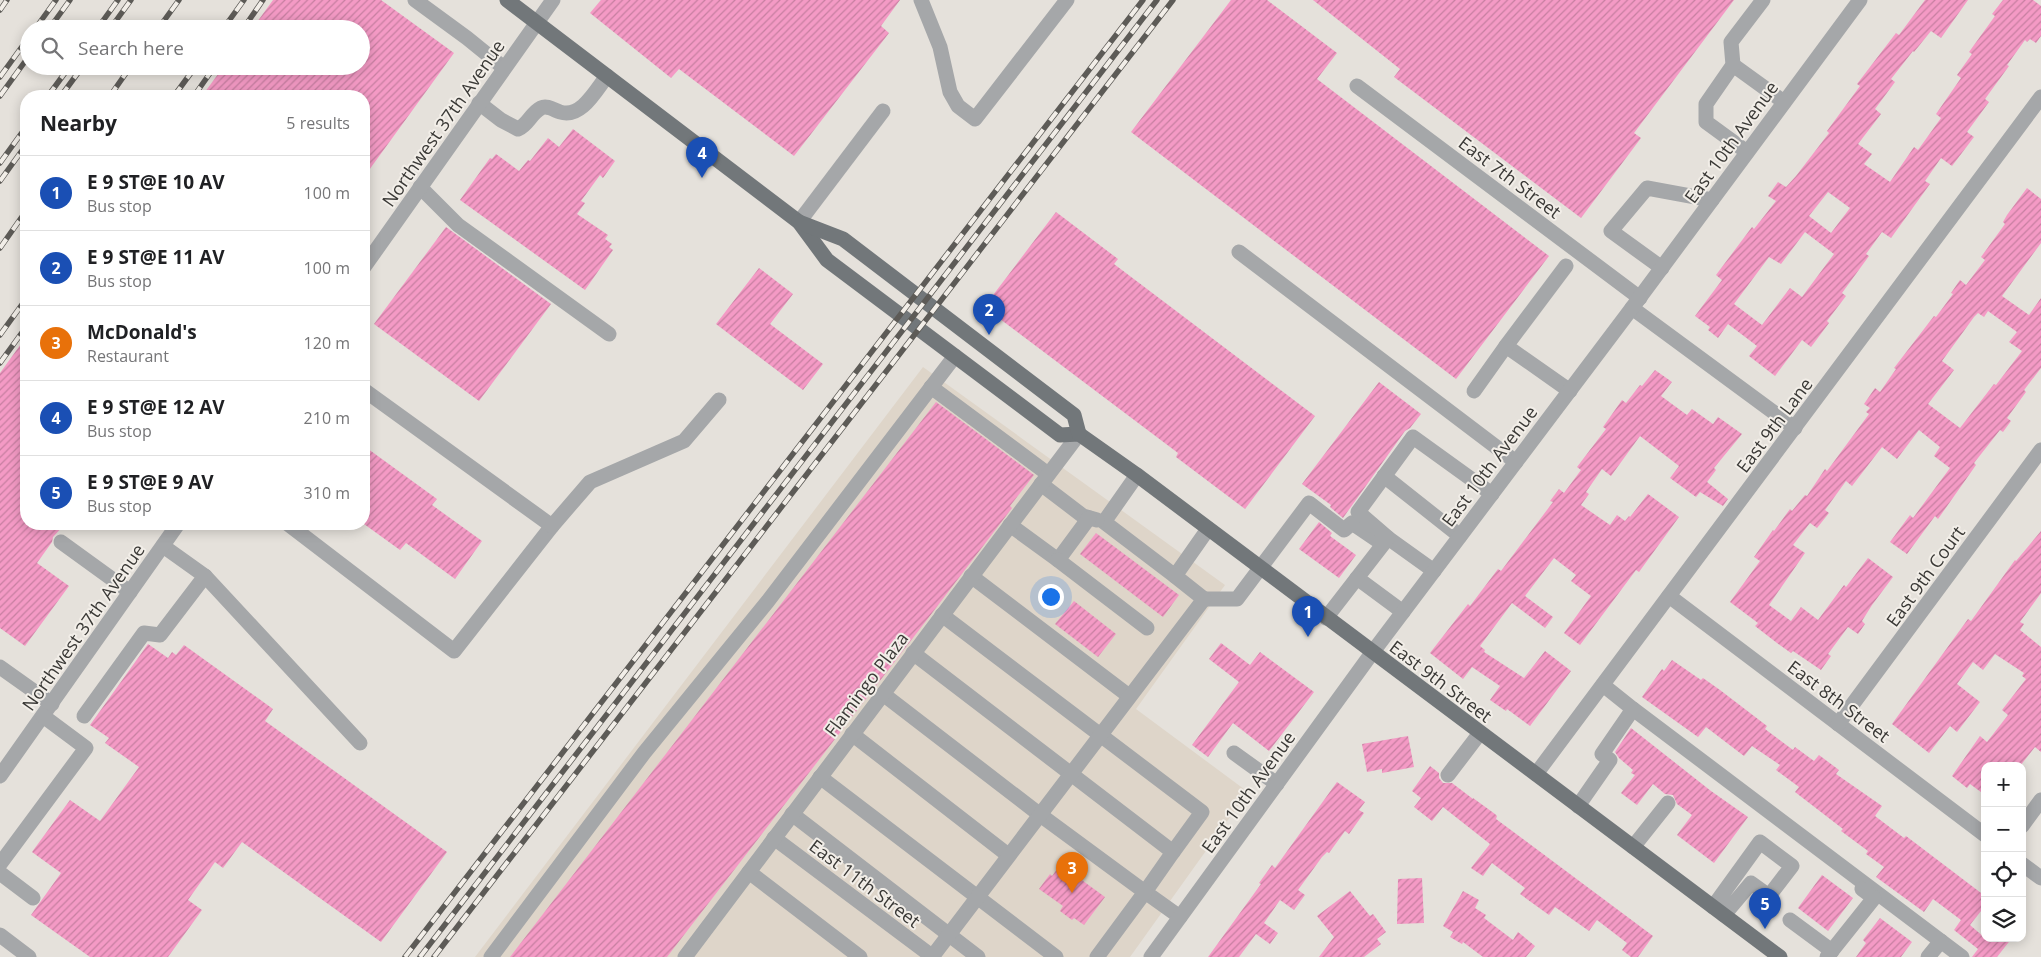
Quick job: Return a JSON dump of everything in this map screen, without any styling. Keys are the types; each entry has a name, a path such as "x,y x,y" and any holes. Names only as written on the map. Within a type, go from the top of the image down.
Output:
{"main road":[{"path":"507,0 799,222 843,239 1074,415 1079,434"},
{"name":"East 9th Street","path":"799,222 827,260 901,316 1060,435 1079,434 1136,475 1536,774 1774,955"}],"street":[{"path":"415,0 504,68"},
{"name":"Northwest 37th Avenue","path":"370,258 553,0"},
{"path":"921,0 940,47 950,92 958,106 975,119 1067,0"},
{"path":"1747,152 1706,122 1706,104 1733,65 1731,42 1763,0"},
{"name":"East 10th Avenue","path":"1151,957 1372,653 1636,303 1858,1"},
{"path":"1733,65 1784,102"},
{"path":"479,103 501,120 518,129 523,127 540,108 546,107 567,114 580,108 607,76"},
{"name":"East 7th Street","path":"1357,86 1795,428"},
{"name":"East 9th Lane","path":"1536,774 2041,97"},
{"path":"799,222 884,111"},
{"path":"420,187 458,225 609,334"},
{"path":"1662,268 1611,231 1647,188 1712,200"},
{"path":"1239,252 1516,462"},
{"path":"1474,391 1566,266"},
{"path":"1506,346 1570,391"},
{"path":"491,957 644,753 768,601 955,356"},
{"path":"931,386 1044,479 1083,516 1096,520 1204,599 1237,599 1309,504 1344,530 1352,523 1386,541 1434,571"},
{"path":"370,394 552,526"},
{"path":"296,530 454,651 552,526 590,482 684,441 719,400"},
{"name":"Flamingo Plaza","path":"684,957 1079,434"},
{"path":"1386,541 1358,512 1413,436 1492,494"},
{"name":"East 9th Court","path":"1838,724 2041,450"},
{"path":"1058,560 1136,475"},
{"path":"1384,476 1460,536"},
{"path":"1010,525 1147,628"},
{"path":"1175,576 1208,529"},
{"name":"Northwest 37th Avenue","path":"0,776 174,530"},
{"path":"1326,618 1386,541"},
{"path":"61,542 130,592"},
{"path":"163,546 205,576 360,743"},
{"path":"84,716 144,632 160,636 205,576"},
{"path":"971,576 1129,696"},
{"path":"1357,578 1403,612"},
{"name":"East 8th Street","path":"1669,596 1981,832"},
{"path":"932,957 1039,814 1102,736 1129,696 1204,599"},
{"path":"942,616 1202,812 1097,957"},
{"path":"913,653 1173,852"},
{"path":"0,667 86,748 0,864"},
{"path":"1603,685 1962,957"},
{"path":"883,694 1039,814 1180,917"},
{"path":"1578,806 1610,760 1602,754 1633,709"},
{"path":"1448,775 1480,733"},
{"path":"852,734 1008,855"},
{"path":"1234,753 1277,784"},
{"path":"820,777 1056,957"},
{"path":"2026,821 2041,800"},
{"path":"1633,848 1668,803"},
{"path":"792,814 978,957"},
{"name":"East 11th Street","path":"774,838 932,957"},
{"path":"1760,842 1792,866 1769,896 1751,883 1718,911 1760,842"},
{"path":"2026,867 2041,878"},
{"path":"1790,920 1830,954 1874,898 1838,871"},
{"path":"748,872 860,957"},
{"path":"0,873 33,898"},
{"path":"0,935 28,957"},
{"path":"1928,957 1941,941"}],"shaded area":[{"path":"923,367 1225,585 1136,709 1248,792 1130,957 475,957"}],"building":[{"path":"273,0 381,0 454,53 370,169 370,90 206,90 217,75 370,75 370,20 259,20"},
{"path":"601,0 900,0 881,26 889,33 794,156 679,69 671,78 590,13"},
{"path":"1231,0 1267,0 1337,53 1317,79 1549,256 1456,379 1131,132"},
{"path":"1313,0 1734,0 1634,133 1641,138 1581,218 1394,77 1400,69"},
{"path":"1925,0 1968,0 1941,38 1931,31 1891,79 1895,82 1875,109 1881,114 1858,144 1872,154 1864,164 1890,182 1914,147 1918,150 1941,118 1936,114 1961,78 1957,75 1972,54 1969,52 1995,16 1992,14 2003,0 2033,0 2041,6 2041,36 2036,43 2030,39 2027,42 2025,40 2007,65 2009,66 1985,99 1989,102 1967,132 1974,137 1952,166 1941,158 1925,181 1930,184 1891,238 1882,232 1866,254 1869,256 1842,293 1846,296 1827,321 1829,323 1811,347 1802,340 1775,376 1749,356 1757,346 1728,324 1718,338 1708,330 1710,327 1695,316 1722,280 1716,275 1752,227 1754,229 1776,201 1768,196 1778,182 1786,187 1796,176 1829,133 1827,131 1860,86 1857,84 1896,33 1899,35","holes":["1828,192 1850,208 1831,233 1809,216","1805,232 1834,254 1802,297 1790,288 1762,325 1734,304 1769,257 1781,264"]},
{"path":"573,129 615,161 603,178 600,175 581,201 585,203 577,214 608,235 605,239 612,244 609,247 613,250 585,290 460,200 490,158 492,159 496,154 519,171 528,160 530,161 548,138 559,147"},
{"path":"2027,188 2041,199 2041,243 2002,296 2029,315 2041,298 2041,368 2024,390 2026,392 2007,418 2011,421 2003,432 2000,430 1974,463 1976,465 1938,519 1935,516 1907,554 1890,542 1910,515 1913,518 1950,468 1934,456 1940,447 1919,430 1897,459 1882,447 1852,486 1846,481 1825,510 1829,513 1817,528 1810,523 1793,545 1805,553 1769,605 1791,621 1801,607 1818,620 1844,585 1846,587 1868,558 1893,577 1862,621 1865,624 1858,634 1848,627 1828,654 1831,656 1821,670 1793,651 1791,653 1777,643 1755,626 1758,623 1730,602 1760,561 1754,557 1773,530 1790,509 1792,511 1805,495 1807,496 1825,469 1827,471 1869,414 1866,412 1870,408 1864,404 1875,388 1880,392 1896,369 1894,368 1934,316 1936,317 1953,294 1951,293 1960,280 1966,285 1985,260 1981,257 2005,224 2003,222","holes":["1988,311 2017,332 2009,342 2022,351 1960,428 1928,404 1954,370 1942,361 1978,313 1984,317"]},
{"path":"1056,212 1118,259 1114,264 1315,416 1245,509 1176,457 1178,453 984,307"},
{"path":"446,227 551,304 479,401 374,324"},
{"path":"759,268 793,294 770,324 823,364 803,390 716,324"},
{"path":"20,345 20,530 59,530 37,563 69,586 25,646 0,628 0,373"},
{"path":"1655,370 1672,382 1661,396 1687,415 1692,409 1713,424 1718,417 1742,434 1714,468 1716,470 1707,482 1728,499 1723,506 1700,492 1696,497 1670,478 1679,466 1640,436 1611,476 1602,469 1586,492 1589,494 1581,505 1610,525 1617,515 1625,521 1630,517 1648,494 1679,517 1639,572 1636,570 1580,645 1564,633 1591,596 1571,581 1576,575 1554,558 1525,596 1553,617 1545,628 1512,603 1480,646 1485,650 1484,652 1524,678 1545,651 1571,671 1530,726 1507,709 1506,711 1490,700 1500,686 1472,667 1463,679 1430,653 1468,604 1470,606 1498,569 1501,571 1553,502 1550,501 1559,489 1564,493 1581,470 1577,467 1606,429 1603,427 1622,400 1626,403"},
{"path":"1379,382 1421,414 1410,428 1405,431 1343,518 1330,507 1331,505 1302,484"},
{"path":"936,402 1034,475 1010,506 1012,508 926,621 667,957 510,957"},
{"path":"370,450 437,499 432,505 482,541 455,579 406,543 400,550 370,528"},
{"path":"1319,522 1332,533 1330,536 1356,555 1339,578 1299,549"},
{"path":"2041,531 2041,593 2020,622 2024,624 2020,630 2041,647 2041,752 2035,747 2023,762 1981,762 1981,792 1970,784 1967,788 1952,776 1980,736 1987,742 2008,715 2002,710 2026,679 2022,676 2024,673 1995,654 1983,670 1973,662 1957,684 1980,702 1957,732 1950,726 1929,753 1892,724 1968,619 1971,621"},
{"path":"1096,533 1179,595 1163,617 1080,554"},
{"path":"1074,601 1116,634 1098,657 1055,624"},
{"path":"1221,643 1250,665 1260,652 1314,692 1269,751 1233,723 1208,757 1192,745 1239,682 1209,659"},
{"path":"148,644 168,658 172,652 176,655 184,645 273,709 265,721 447,852 381,942 242,842 223,868 215,862 188,900 202,910 168,957 90,957 31,915 61,873 32,852 70,800 100,821 139,767 105,743 109,738 90,725"},
{"path":"1672,660 1701,680 1703,678 1767,726 1765,729 1793,750 1795,747 1814,761 1819,755 1839,770 1836,774 1882,806 1875,816 1904,838 1906,836 1981,893 1981,911 1970,925 1981,935 1981,942 2009,942 1997,957 1972,957 1978,949 1954,930 1961,920 1933,899 1924,912 1876,877 1884,867 1866,854 1868,851 1841,831 1843,829 1795,792 1799,787 1776,770 1780,765 1752,746 1744,756 1706,727 1698,737 1642,697 1662,669 1664,671"},
{"path":"1631,728 1711,791 1748,817 1714,863 1677,835 1692,815 1677,804 1673,795 1665,794 1653,784 1637,805 1621,793 1635,775 1631,773 1633,770 1615,752"},
{"path":"1408,736 1414,767 1382,773 1382,769 1367,772 1362,744"},
{"path":"1430,766 1439,773 1439,778 1443,783 1452,783 1495,814 1497,816 1496,819 1653,936 1638,957 1631,957 1622,950 1627,943 1597,920 1589,931 1555,907 1549,915 1520,894 1525,888 1492,863 1483,876 1471,868 1490,844 1443,807 1432,821 1414,807 1421,798 1412,791"},
{"path":"1337,782 1365,802 1359,810 1364,813 1349,834 1345,831 1329,853 1327,852 1322,857 1298,890 1305,895 1294,910 1280,900 1264,923 1278,933 1270,944 1256,934 1239,957 1208,957 1261,884 1259,883 1272,865 1275,868"},
{"path":"1063,861 1083,874 1079,878 1105,897 1084,925 1074,918 1072,920 1060,911 1063,906 1039,889"},
{"path":"1822,875 1853,898 1828,931 1798,908"},
{"path":"1422,878 1424,923 1397,924 1398,879"},
{"path":"1350,891 1370,916 1373,914 1386,932 1377,939 1381,944 1364,957 1319,957 1334,937 1317,916"},
{"path":"1463,891 1479,900 1475,908 1486,915 1484,918 1513,940 1518,932 1535,946 1526,957 1483,957 1463,942 1462,944 1450,937 1453,932 1443,926"},
{"path":"1880,918 1912,942 1901,957 1856,957 1866,943 1863,940"}],"railway":[{"path":"0,10 7,0"},
{"path":"42,20 56,0"},
{"path":"56,20 70,0"},
{"path":"104,20 118,0"},
{"path":"117,20 131,0"},
{"path":"165,20 179,0"},
{"path":"230,20 244,0"},
{"path":"249,20 263,0"},
{"path":"405,957 1143,0"},
{"path":"420,957 1157,0"},
{"path":"434,957 1173,0"},
{"path":"0,77 20,49"},
{"path":"0,96 20,68"},
{"path":"52,90 63,75"},
{"path":"65,90 76,75"},
{"path":"114,90 125,75"},
{"path":"178,90 189,75"},
{"path":"198,90 209,75"},
{"path":"0,163 20,135"},
{"path":"0,181 20,153"},
{"path":"0,248 20,220"},
{"path":"0,335 20,307"},
{"path":"0,363 20,335"}],"place":[{"name":"E 9 ST@E 12 AV","path":"702,178"},
{"name":"E 9 ST@E 11 AV","path":"989,335"},
{"name":"E 9 ST@E 10 AV","path":"1308,637"},
{"name":"McDonald's","path":"1072,893"},
{"name":"E 9 ST@E 9 AV","path":"1765,929"}]}
